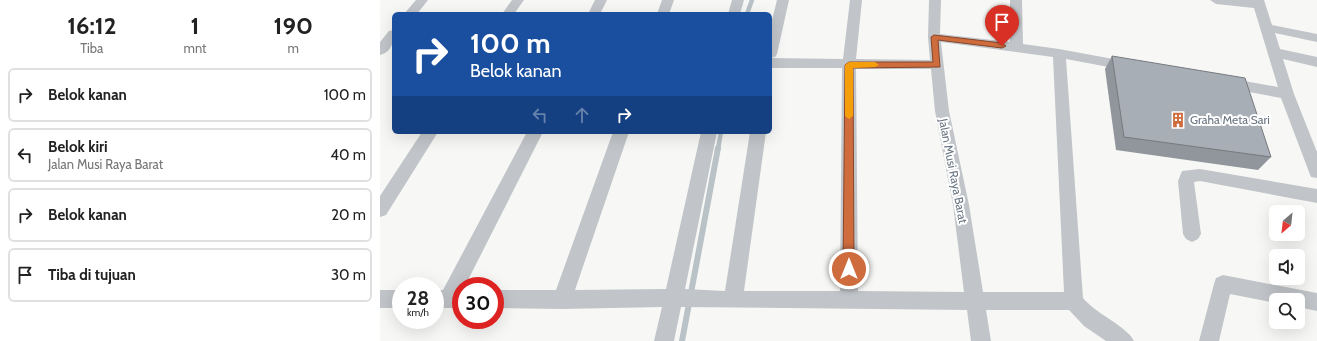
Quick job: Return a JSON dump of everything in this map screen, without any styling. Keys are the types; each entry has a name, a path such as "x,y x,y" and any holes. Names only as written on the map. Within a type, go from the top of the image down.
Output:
{"street":[{"path":"412,12 422,0"},
{"path":"509,12 518,0"},
{"path":"595,12 601,0"},
{"path":"664,12 668,0"},
{"path":"735,12 738,0"},
{"path":"772,46 783,0"},
{"path":"849,300 849,65 856,0"},
{"name":"Jalan Musi Raya Barat","path":"935,0 934,37 942,111 961,205 981,341"},
{"path":"1016,0 1017,47"},
{"path":"1216,0 1259,2 1276,53 1287,94 1314,156 1317,172"},
{"path":"1268,28 1317,38"},
{"path":"380,51 392,36"},
{"path":"934,37 1059,52 1141,68"},
{"path":"1059,52 1074,301 1081,311 1092,321 1124,341"},
{"path":"1276,53 1317,62"},
{"path":"772,63 938,65"},
{"path":"1217,81 1287,94"},
{"path":"380,210 429,134"},
{"path":"448,299 534,134"},
{"path":"562,300 620,134"},
{"path":"664,341 676,298 709,134"},
{"path":"733,300 758,134"},
{"path":"1192,234 1186,181 1188,176 1200,176 1317,196"},
{"path":"1209,341 1223,284 1317,302"},
{"path":"504,299 701,298 733,300 1074,301"},
{"path":"380,299 392,299"}],"building":[{"name":"Graha Meta Sari","path":"1112,56 1245,78 1271,157 1124,137"}],"waterway":[{"path":"748,12 752,0"},
{"path":"718,149 721,134"},
{"path":"682,341 718,148"}],"slow traffic":[{"path":"849,116 849,65 875,65"}],"place":[{"name":"Graha Meta Sari","path":"1178,120"}],"route":[{"path":"849,269 849,65 938,65 934,37 1002,46"}]}
